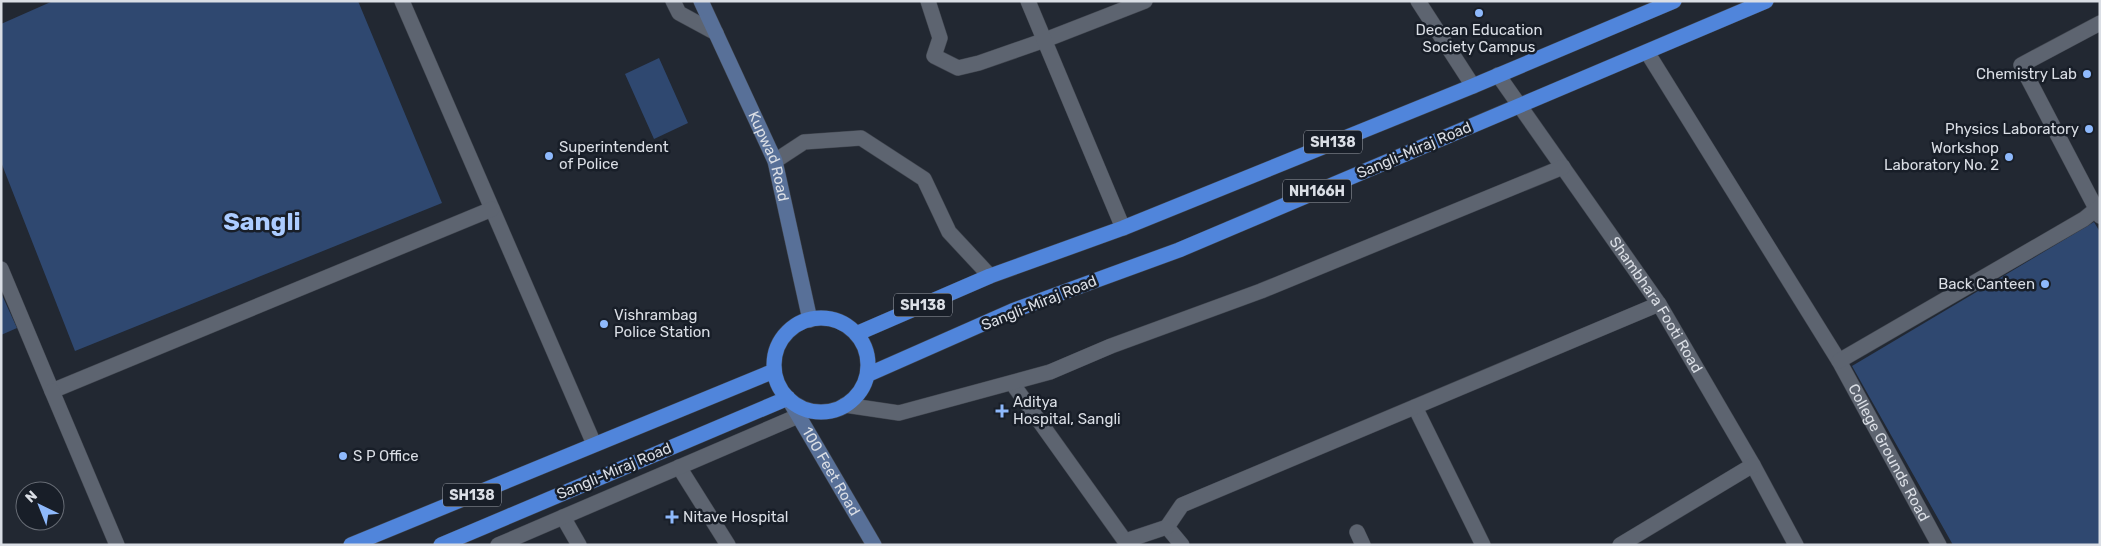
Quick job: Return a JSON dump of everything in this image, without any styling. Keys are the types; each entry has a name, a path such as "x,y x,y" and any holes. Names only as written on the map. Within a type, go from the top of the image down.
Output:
{"highway":[{"name":"SH138","path":"856,334 990,276 1124,228 1473,86 1674,1"},
{"name":"Sangli-Miraj Road","path":"866,375 1012,311 1179,250 1766,1"},
{"path":"820,318 836,320 850,327 856,334 867,352 868,368 865,382 857,396 845,405 830,411 815,411 800,407 788,398 779,386 774,371 775,355 781,341 791,329 810,320 820,318"},
{"path":"594,444 774,371"},
{"name":"Sangli-Miraj Road","path":"441,545 788,398"},
{"name":"SH138","path":"351,545 594,444"}],"main road":[{"name":"Kupwad Road","path":"701,1 775,162 810,320"},
{"name":"100 Feet Road","path":"788,398 874,545"}],"street":[{"path":"402,1 594,444"},
{"path":"673,1 679,13 716,33"},
{"path":"708,1 716,33"},
{"path":"928,1 940,38 934,56 958,68 979,63 1045,40 1145,1"},
{"path":"1028,1 1124,228"},
{"path":"1418,1 1473,86"},
{"path":"1839,361 2098,210 2021,65 2100,23"},
{"name":"College Grounds Road","path":"1647,52 1839,361 1939,545"},
{"name":"Shambhara Footi Road","path":"1498,75 1659,304 1753,465 1796,545"},
{"path":"775,162 804,142 862,138 924,179 949,232 990,276"},
{"path":"845,405 899,413 1050,372 1111,346 1261,291 1563,167"},
{"path":"52,391 492,209"},
{"path":"1,269 116,545"},
{"path":"1012,383 1123,543 1167,526 1182,505 1659,304"},
{"path":"1415,407 1484,545"},
{"path":"498,545 798,416"},
{"path":"1620,545 1753,465"},
{"path":"679,467 728,545"},
{"path":"563,517 580,545"},
{"path":"1167,526 1182,545"}],"shaded area":[{"path":"53,1 358,1 442,203 75,351 1,162 1,24"},
{"path":"659,58 688,123 654,139 625,74"},
{"path":"2094,222 2100,232 2100,545 1953,545 1852,366"},
{"path":"1,293 17,328 1,335"}],"place":[{"name":"Deccan Education Society Campus","path":"1479,13"},
{"name":"Chemistry Lab","path":"2087,74"},
{"name":"Physics Laboratory","path":"2089,129"},
{"name":"Superintendent of Police","path":"549,156"},
{"name":"Workshop Laboratory No. 2","path":"2009,157"},
{"name":"Back Canteen","path":"2045,284"},
{"name":"Vishrambag Police Station","path":"604,324"},
{"name":"Aditya Hospital, Sangli","path":"1002,411"},
{"name":"S P Office","path":"343,456"},
{"name":"Nitave Hospital","path":"672,517"}],"district":[{"name":"Sangli","path":"262,221"}]}
